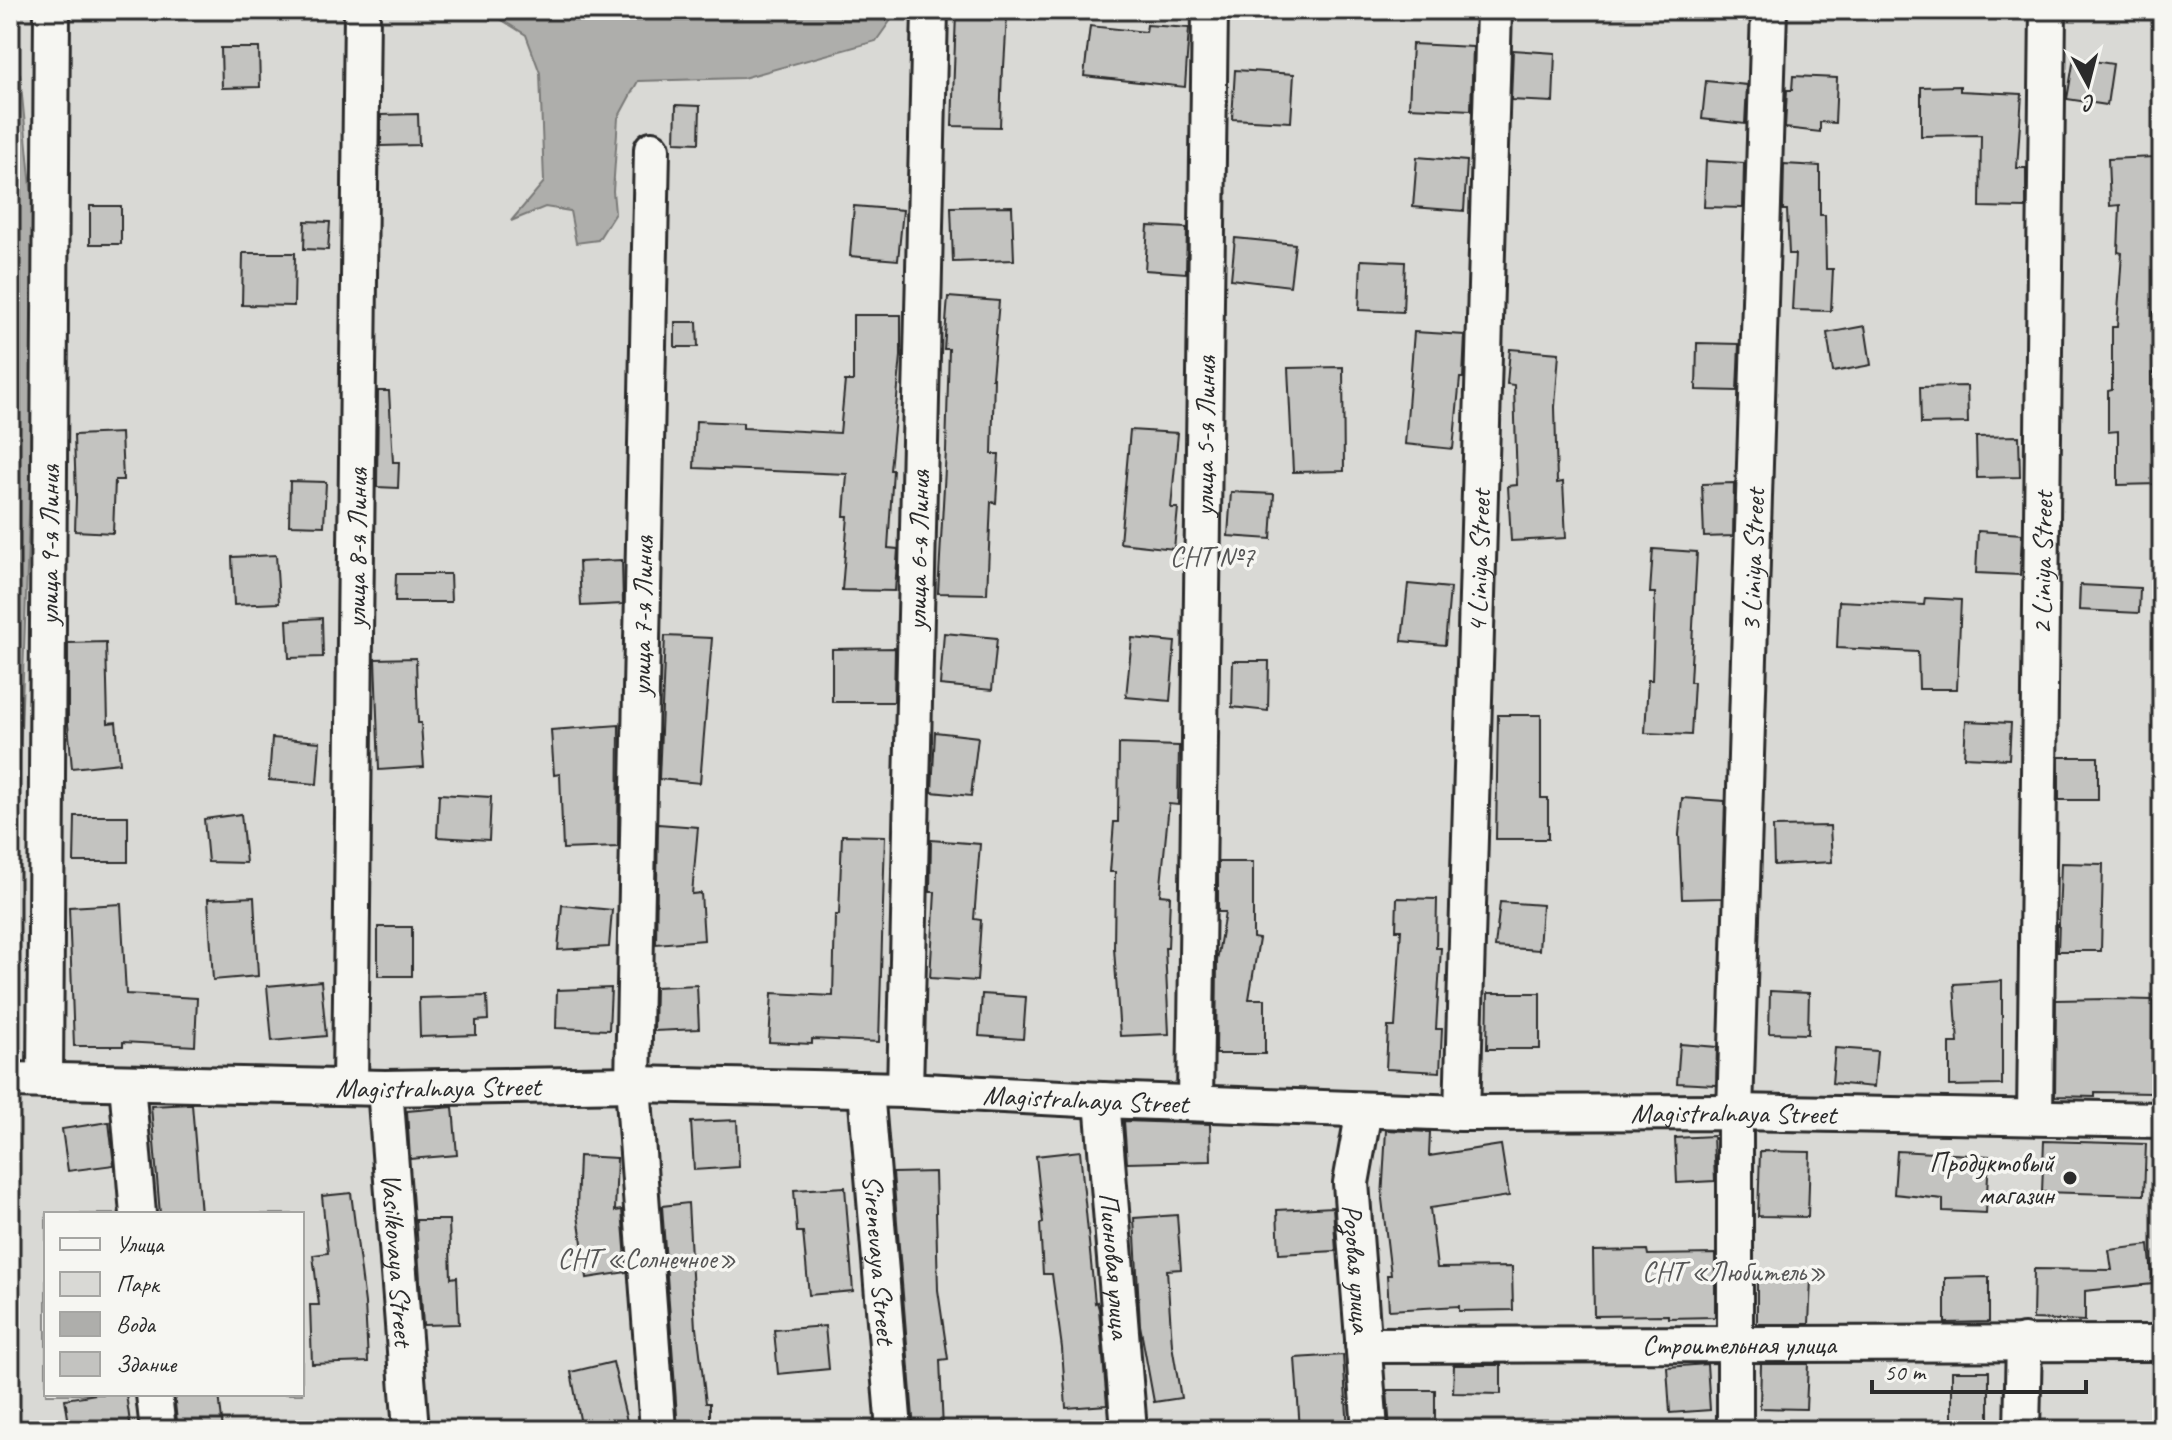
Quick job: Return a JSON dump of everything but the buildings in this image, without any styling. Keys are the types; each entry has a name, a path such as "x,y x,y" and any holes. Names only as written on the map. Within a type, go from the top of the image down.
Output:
{"street":[{"name":"улица 9-я Линия","path":"45,1081 52,10"},
{"name":"улица 8-я Линия","path":"350,1086 362,10"},
{"name":"улица 6-я Линия","path":"905,1090 930,10"},
{"name":"улица 5-я Линия","path":"1195,1102 1210,10"},
{"name":"4 Liniya Street","path":"1462,1113 1494,10"},
{"name":"3 Liniya Street","path":"1735,1430 1735,1112 1769,10"},
{"name":"2 Liniya Street","path":"2035,1117 2048,10"},
{"name":"улица 7-я Линия","path":"652,149 633,1084 658,1430"},
{"name":"Magistralnaya Street","path":"10,1080 385,1088 633,1084 905,1090 1462,1113 1735,1112 2162,1120"},
{"path":"127,1083 138,1212"},
{"name":"Vasilkovaya Street","path":"385,1088 411,1430"},
{"name":"Sirenevaya Street","path":"866,1090 894,1430"},
{"name":"Пионовая улица","path":"1102,1100 1129,1430"},
{"name":"Розовая улица","path":"1364,1110 1351,1183 1370,1430"},
{"path":"2022,1430 2024,1342"},
{"name":"Строительная улица","path":"1363,1345 2162,1343"},
{"path":"154,1396 158,1430"}],"green space":[{"name":"СНТ №7","path":"10,10 2162,10 2162,1430 10,1430"}],"water":[{"path":"486,10 898,10 876,41 743,78 638,81 618,118 613,191 615,213 598,240 576,243 570,211 545,207 511,221 544,182 540,73 526,35"},
{"path":"10,71 20,75 35,229 33,407 17,838 10,884"}],"place":[{"name":"Продуктовый магазин","path":"2070,1178"}],"park label":[{"name":"СНТ «Солнечное»","path":"647,1258"},
{"name":"СНТ «Любитель»","path":"1734,1271"}]}
